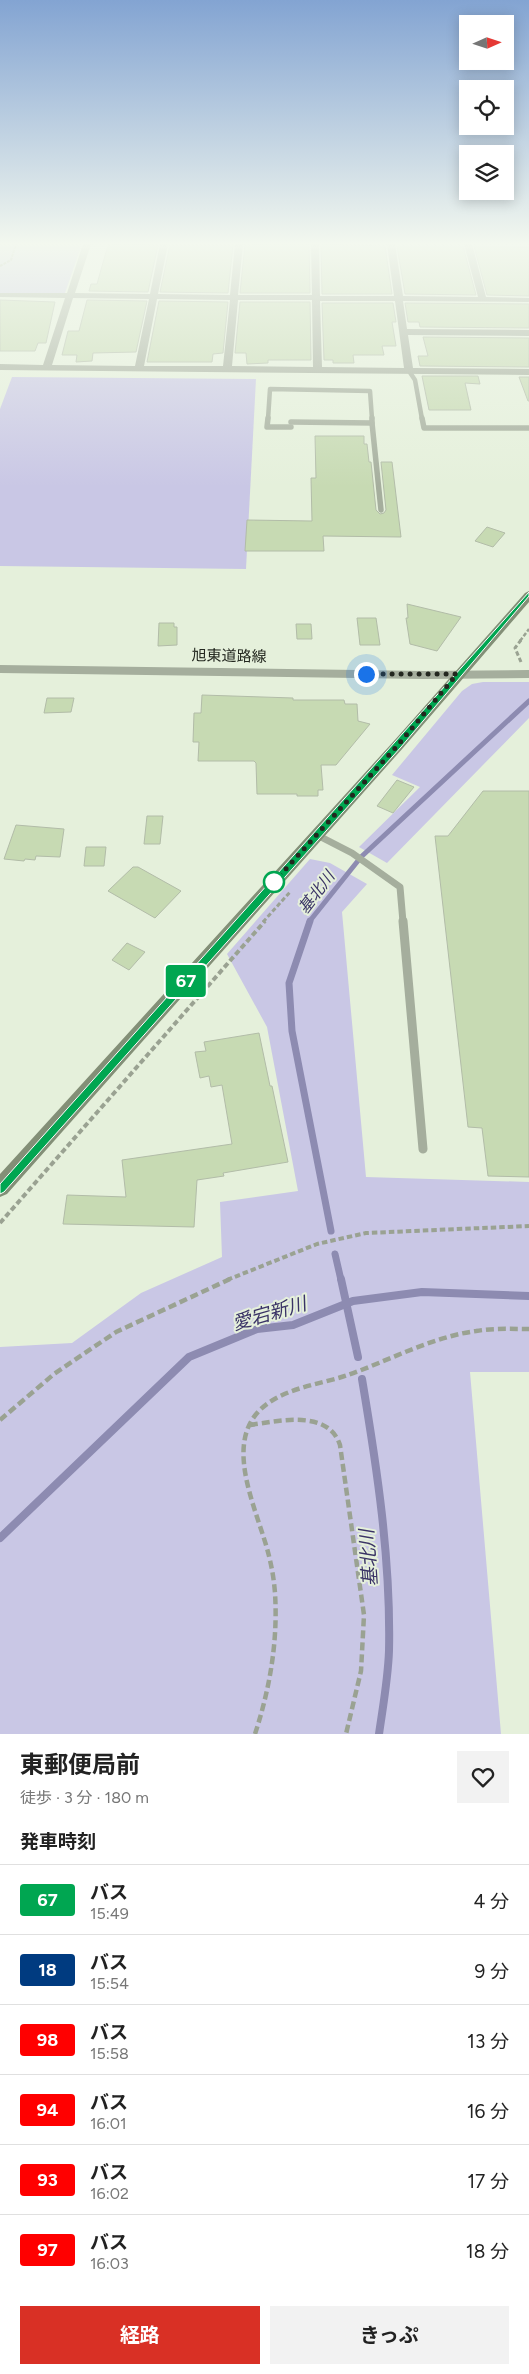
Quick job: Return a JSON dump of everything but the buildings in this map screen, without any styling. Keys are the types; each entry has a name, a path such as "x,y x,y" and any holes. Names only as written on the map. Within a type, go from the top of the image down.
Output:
{"main road":[{"path":"0,1188 398,745 457,674 529,594"}],"street":[{"path":"46,368 60,325"},
{"path":"139,368 148,325"},
{"path":"227,370 231,325"},
{"path":"317,325 318,370"},
{"path":"401,325 409,372"},
{"path":"402,332 529,333"},
{"path":"0,367 529,372"},
{"name":"旭東道路線","path":"0,669 529,674"}],"lane":[{"path":"409,372 414,380 424,428 529,428"},
{"path":"372,423 267,427 270,389 370,391 381,510"},
{"path":"317,834 352,853 400,887 424,1149"}],"path":[{"path":"505,673 522,661 515,648 529,629"},
{"path":"0,1224 294,888"},
{"path":"0,1420 61,1368 116,1332 182,1300 308,1247 366,1233 529,1226"},
{"path":"255,1734 262,1716 269,1681 273,1648 274,1602 269,1555 243,1471 243,1452 250,1425 256,1412 282,1397 441,1340 490,1329 529,1329"},
{"path":"250,1425 313,1420 329,1427 338,1438 342,1454 364,1615 361,1671 346,1734"}],"shaded area":[{"path":"12,377 256,379 246,569 0,566 0,409"},
{"path":"483,682 529,682 529,718 387,863 359,847 420,787 392,775 462,691 472,684"},
{"path":"310,859 330,863 367,884 342,912 366,1177 529,1182 529,1372 470,1372 501,1734 0,1734 0,1347 72,1343 141,1293 222,1257 220,1202 298,1191 267,1027 227,954"}],"waterway":[{"name":"基北川","path":"309,922 361,857 529,701"},
{"name":"基北川","path":"310,921 289,983 292,1031 331,1231"},
{"name":"基北川","path":"335,1254 341,1280"},
{"name":"基北川","path":"341,1279 346,1304"},
{"name":"愛宕新川","path":"346,1304 353,1301 422,1292 529,1296"},
{"name":"愛宕新川","path":"0,1538 189,1357 257,1329 293,1325 346,1304"},
{"name":"基北川","path":"346,1304 358,1357"},
{"name":"基北川","path":"362,1379 378,1480 388,1583 389,1651 379,1734"}],"bus line":[{"name":"67","path":"0,1188 398,745 457,674 529,595"}],"route":[{"path":"274,882 398,745 457,674 366,674"}]}
